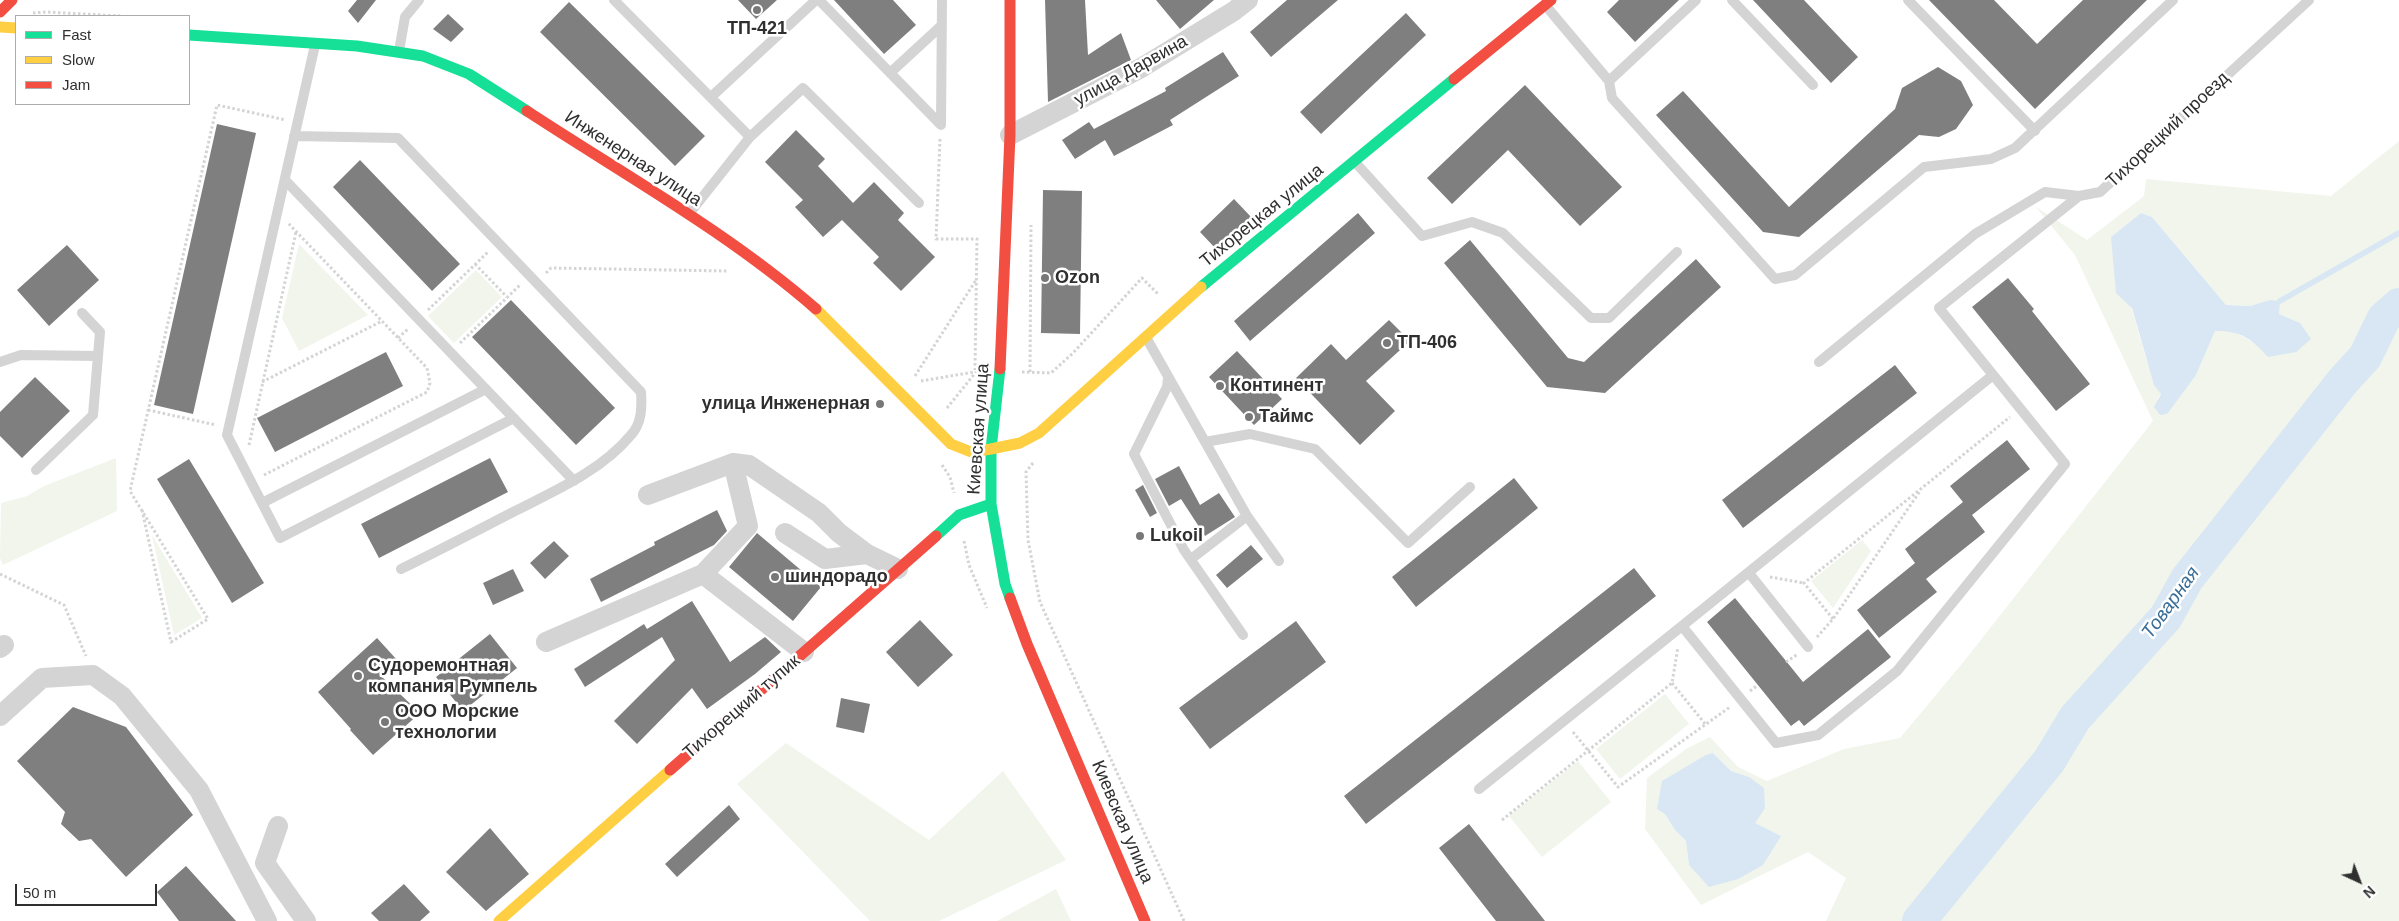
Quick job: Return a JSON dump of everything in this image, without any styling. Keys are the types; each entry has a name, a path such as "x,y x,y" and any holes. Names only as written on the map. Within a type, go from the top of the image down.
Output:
{"main road":[{"path":"0,12 12,0"},
{"name":"Киевская улица","path":"1010,0 1010,135 1000,373 992,449 991,504 1005,584 1028,644 1145,921"},
{"name":"Тихорецкая улица","path":"992,449 1020,443 1039,433 1102,378 1173,310 1549,3"},
{"path":"0,28 15,28"},
{"name":"Инженерная улица","path":"190,35 357,46 423,56 469,74 688,215 777,276 815,308 951,444 971,452 992,449"},
{"name":"Тихорецкий тупик","path":"499,921 960,515 991,504"}],"street":[{"name":"улица Дарвина","path":"1010,135 1141,68 1234,11 1248,0"},
{"path":"546,642 703,574 748,526 732,463"},
{"path":"648,495 732,463 748,465 819,513 867,554 898,569"},
{"path":"785,533 825,559 867,554"},
{"path":"703,574 804,652"},
{"path":"0,716 42,678 94,674 122,696 199,790 267,921"},
{"path":"278,826 265,863 306,921"}],"lane":[{"path":"398,52 405,17 419,0"},
{"path":"614,0 750,137"},
{"path":"711,97 818,0 941,125"},
{"path":"941,125 942,0"},
{"path":"1609,81 1696,0"},
{"path":"1732,0 1813,85"},
{"path":"1908,0 2035,131"},
{"path":"1549,3 1609,81 1612,98 1775,279 1795,275 1924,167 1991,159 2015,148 2173,0"},
{"name":"Тихорецкий проезд","path":"1819,362 1975,234 2045,192 2079,196 2100,192 2309,0"},
{"path":"890,73 942,26"},
{"path":"315,44 227,435 280,538 514,418"},
{"path":"688,215 750,137 803,88 919,203"},
{"path":"294,136 398,138 641,392 642,407 639,422 632,435 605,460 574,481 401,569"},
{"path":"1355,162 1422,236 1472,222 1503,233 1591,318 1609,318 1677,252"},
{"path":"284,180 574,481"},
{"path":"1682,626 1776,743 1818,735 1897,672 2065,464 1939,308 2079,196"},
{"path":"36,470 93,415 100,332 82,313"},
{"path":"1146,336 1247,516 1279,561"},
{"path":"0,362 21,355 98,356"},
{"path":"1479,790 1993,376"},
{"path":"1168,378 1166,387 1134,454 1191,559 1243,635"},
{"path":"262,503 486,389"},
{"path":"1205,442 1250,434 1315,449 1408,543 1470,487"},
{"path":"1191,559 1247,516"},
{"path":"1749,572 1808,647"}],"path":[{"path":"46,12 103,15"},
{"path":"142,510 171,642 208,619 142,510 130,491 217,105 297,123"},
{"path":"941,125 936,239 977,239 974,382"},
{"path":"251,482 427,392 430,383 427,368 277,212"},
{"path":"248,444 296,232"},
{"path":"398,338 498,243"},
{"path":"475,264 507,298"},
{"path":"450,352 507,298 551,268 731,271"},
{"path":"920,382 974,372 1051,373 1073,353 1142,278 1173,310"},
{"path":"911,383 976,279"},
{"path":"262,382 382,321"},
{"path":"941,415 974,372"},
{"path":"1804,583 2020,409"},
{"path":"148,410 228,428"},
{"path":"1038,457 1026,472 1026,481 1028,540 1040,602 1184,921"},
{"path":"938,458 950,477 960,515 969,565 988,610"},
{"path":"1786,662 1808,647 1833,619 1923,486"},
{"path":"1749,572 1804,583 1833,619"},
{"path":"0,574 64,605 94,674"},
{"path":"1502,820 1672,683 1682,626"},
{"path":"1672,683 1706,725"},
{"path":"1564,721 1618,787 1740,699"}],"shaded area":[{"path":"2399,141 2399,921 1826,921 1846,878 1808,852 1701,905 1645,829 1647,778 1686,749 1710,737 1738,767 1767,781 1844,749 1900,738 1965,660 2153,421 2075,255 2036,207 2087,240 2144,196 2146,179 2331,196","holes":["2141,213 2152,217 2226,305 2250,306 2270,300 2278,314 2300,323 2256,344 2231,330 2215,331 2196,375 2156,400 2161,394 2147,362 2111,237","1713,753 1731,771 1749,777 1754,823 1781,836 1689,865 1686,841 1675,830 1665,814"]},
{"path":"2141,213 2152,217 2226,305 2250,306 2270,300 2280,301 2279,314 2300,323 2311,339 2296,352 2268,357 2251,341 2239,334 2215,331 2196,375 2167,414 2160,415 2154,407 2161,394 2154,385 2132,308 2116,293 2111,237"},
{"path":"299,244 368,315 299,351 282,318"},
{"path":"476,270 502,297 454,343 428,316"},
{"path":"116,458 117,511 3,565 0,558 1,503 27,496 44,486"},
{"path":"152,535 202,618 174,635"},
{"path":"1862,540 1871,551 1833,608 1811,581"},
{"path":"1665,694 1689,724 1620,779 1596,749"},
{"path":"786,743 929,840 1003,771 1066,860 939,921 870,921 737,784"},
{"path":"1713,753 1731,771 1749,777 1764,788 1765,808 1755,823 1781,836 1763,865 1738,879 1709,887 1689,865 1686,841 1675,830 1665,814 1657,809 1662,781 1706,755"},
{"path":"1578,761 1611,802 1542,857 1509,816"},
{"path":"1056,889 1071,921 997,921"}],"building":[{"path":"357,0 376,0 358,23 348,11"},
{"name":"ТП-421","path":"738,0 777,0 756,19"},
{"path":"834,0 893,0 916,25 884,54"},
{"path":"1045,0 1085,0 1088,55 1121,33 1131,60 1048,102"},
{"path":"1156,0 1214,0 1180,29"},
{"path":"1287,0 1338,0 1271,57 1250,32"},
{"path":"1619,0 1679,0 1635,42 1607,12"},
{"path":"1753,0 1804,0 1858,57 1831,83"},
{"path":"1929,0 1994,0 2037,44 2083,0 2147,0 2035,109"},
{"path":"569,2 705,136 675,166 540,32"},
{"path":"1406,13 1426,35 1321,134 1300,112"},
{"path":"448,14 464,29 451,42 433,29"},
{"path":"1223,52 1239,76 1170,120 1173,125 1114,156 1105,140 1075,159 1062,140 1089,122 1094,129 1166,91 1165,88"},
{"path":"1938,67 1961,81 1973,105 1956,129 1939,137 1919,135 1799,237 1763,232 1656,115 1683,91 1789,207 1895,109 1902,88"},
{"path":"1525,85 1622,187 1580,226 1508,150 1452,204 1427,178"},
{"path":"217,124 256,133 193,414 154,405"},
{"path":"796,130 825,159 818,166 853,203 874,182 904,213 898,220 935,257 901,291 873,263 879,257 842,220 823,237 795,207 803,200 765,162"},
{"path":"360,160 460,264 432,291 333,187"},
{"path":"1043,190 1082,191 1080,334 1041,333"},
{"path":"1234,199 1252,218 1217,250 1200,232"},
{"path":"1358,213 1375,233 1250,341 1234,321"},
{"path":"1470,240 1568,358 1584,362 1696,259 1721,287 1605,393 1547,387 1444,263"},
{"path":"67,245 99,280 49,326 17,290"},
{"path":"2008,278 2034,309 2032,311 2090,384 2056,411 1972,307"},
{"path":"511,300 615,408 576,445 472,337"},
{"path":"1389,320 1410,341 1366,381 1395,411 1360,445 1296,378 1331,344 1346,360"},
{"path":"1237,351 1282,399 1254,425 1209,377"},
{"path":"386,352 403,386 275,452 257,418"},
{"path":"1895,365 1917,393 1743,528 1722,500"},
{"path":"35,377 70,411 22,458 0,436 0,412"},
{"path":"2007,440 2030,469 1972,515 1985,532 1926,579 1937,592 1879,638 1857,610 1915,563 1905,549 1963,502 1950,486"},
{"path":"490,458 508,492 379,558 361,524"},
{"path":"189,459 264,583 232,603 157,479"},
{"path":"1179,466 1200,505 1219,493 1235,517 1205,536 1181,499 1169,506 1155,479"},
{"path":"1514,478 1538,508 1416,607 1392,577"},
{"path":"1143,485 1157,513 1150,517 1135,490"},
{"path":"717,510 727,531 714,545 601,602 590,579 655,545 654,542"},
{"name":"шиндорадо","path":"757,533 821,587 793,621 729,567"},
{"path":"554,541 569,556 545,579 530,563"},
{"path":"1251,545 1263,559 1227,588 1216,575"},
{"path":"1634,568 1656,596 1366,824 1344,796"},
{"path":"513,569 524,591 493,605 483,583"},
{"path":"1735,598 1803,682 1868,629 1891,657 1804,726 1799,720 1791,726 1707,622"},
{"path":"692,601 730,662 765,637 781,652 755,674 707,709 692,688 637,744 614,721 675,660 662,637 585,687 574,669 644,624 647,629"},
{"path":"920,620 953,655 918,687 886,652"},
{"path":"1296,621 1326,662 1210,749 1179,708"},
{"path":"490,634 517,668 463,711 436,677"},
{"path":"377,638 398,661 381,676 420,713 373,755 318,692"},
{"path":"841,698 870,704 864,733 836,727"},
{"path":"73,707 126,727 193,815 126,877 91,839 79,841 61,824 65,812 17,761"},
{"path":"729,805 740,819 677,877 665,864"},
{"path":"1469,824 1545,921 1496,921 1439,848"},
{"path":"490,828 529,874 486,911 446,872"},
{"path":"186,866 236,921 179,921 157,892"},
{"path":"404,884 430,912 420,921 379,921 371,913"}],"waterway":[{"path":"2280,301 2399,233"},
{"name":"Товарная","path":"1919,921 2049,761 2075,718 2166,617 2187,579 2343,381 2365,357 2384,318 2399,305"}],"traffic: fast":[{"path":"190,35 357,46 423,56 469,74 527,111"},
{"path":"1201,287 1454,79"},
{"path":"1000,369 991,449 991,504 1005,584 1010,598"},
{"path":"936,536 959,515 991,504"}],"traffic: slow":[{"path":"0,27 15,28"},
{"path":"991,449 1020,443 1039,433 1201,287"},
{"path":"816,309 951,444 971,452 991,449"},
{"path":"499,921 670,770"}],"traffic: jam":[{"path":"0,12 12,0"},
{"path":"1000,369 1010,135 1010,0"},
{"path":"1454,79 1551,0"},
{"path":"527,111 712,230 783,281 816,309"},
{"path":"670,770 936,536"},
{"path":"1010,598 1027,644 1145,921"}],"place":[{"name":"ТП-421","path":"757,10"},
{"name":"Ozon","path":"1045,278"},
{"name":"ТП-406","path":"1387,343"},
{"name":"Континент","path":"1220,386"},
{"name":"улица Инженерная","path":"880,404"},
{"name":"Таймс","path":"1249,417"},
{"name":"Lukoil","path":"1140,536"},
{"name":"шиндорадо","path":"775,577"},
{"name":"Судоремонтная компания Румпель","path":"358,676"},
{"name":"ООО Морские технологии","path":"385,722"}]}
